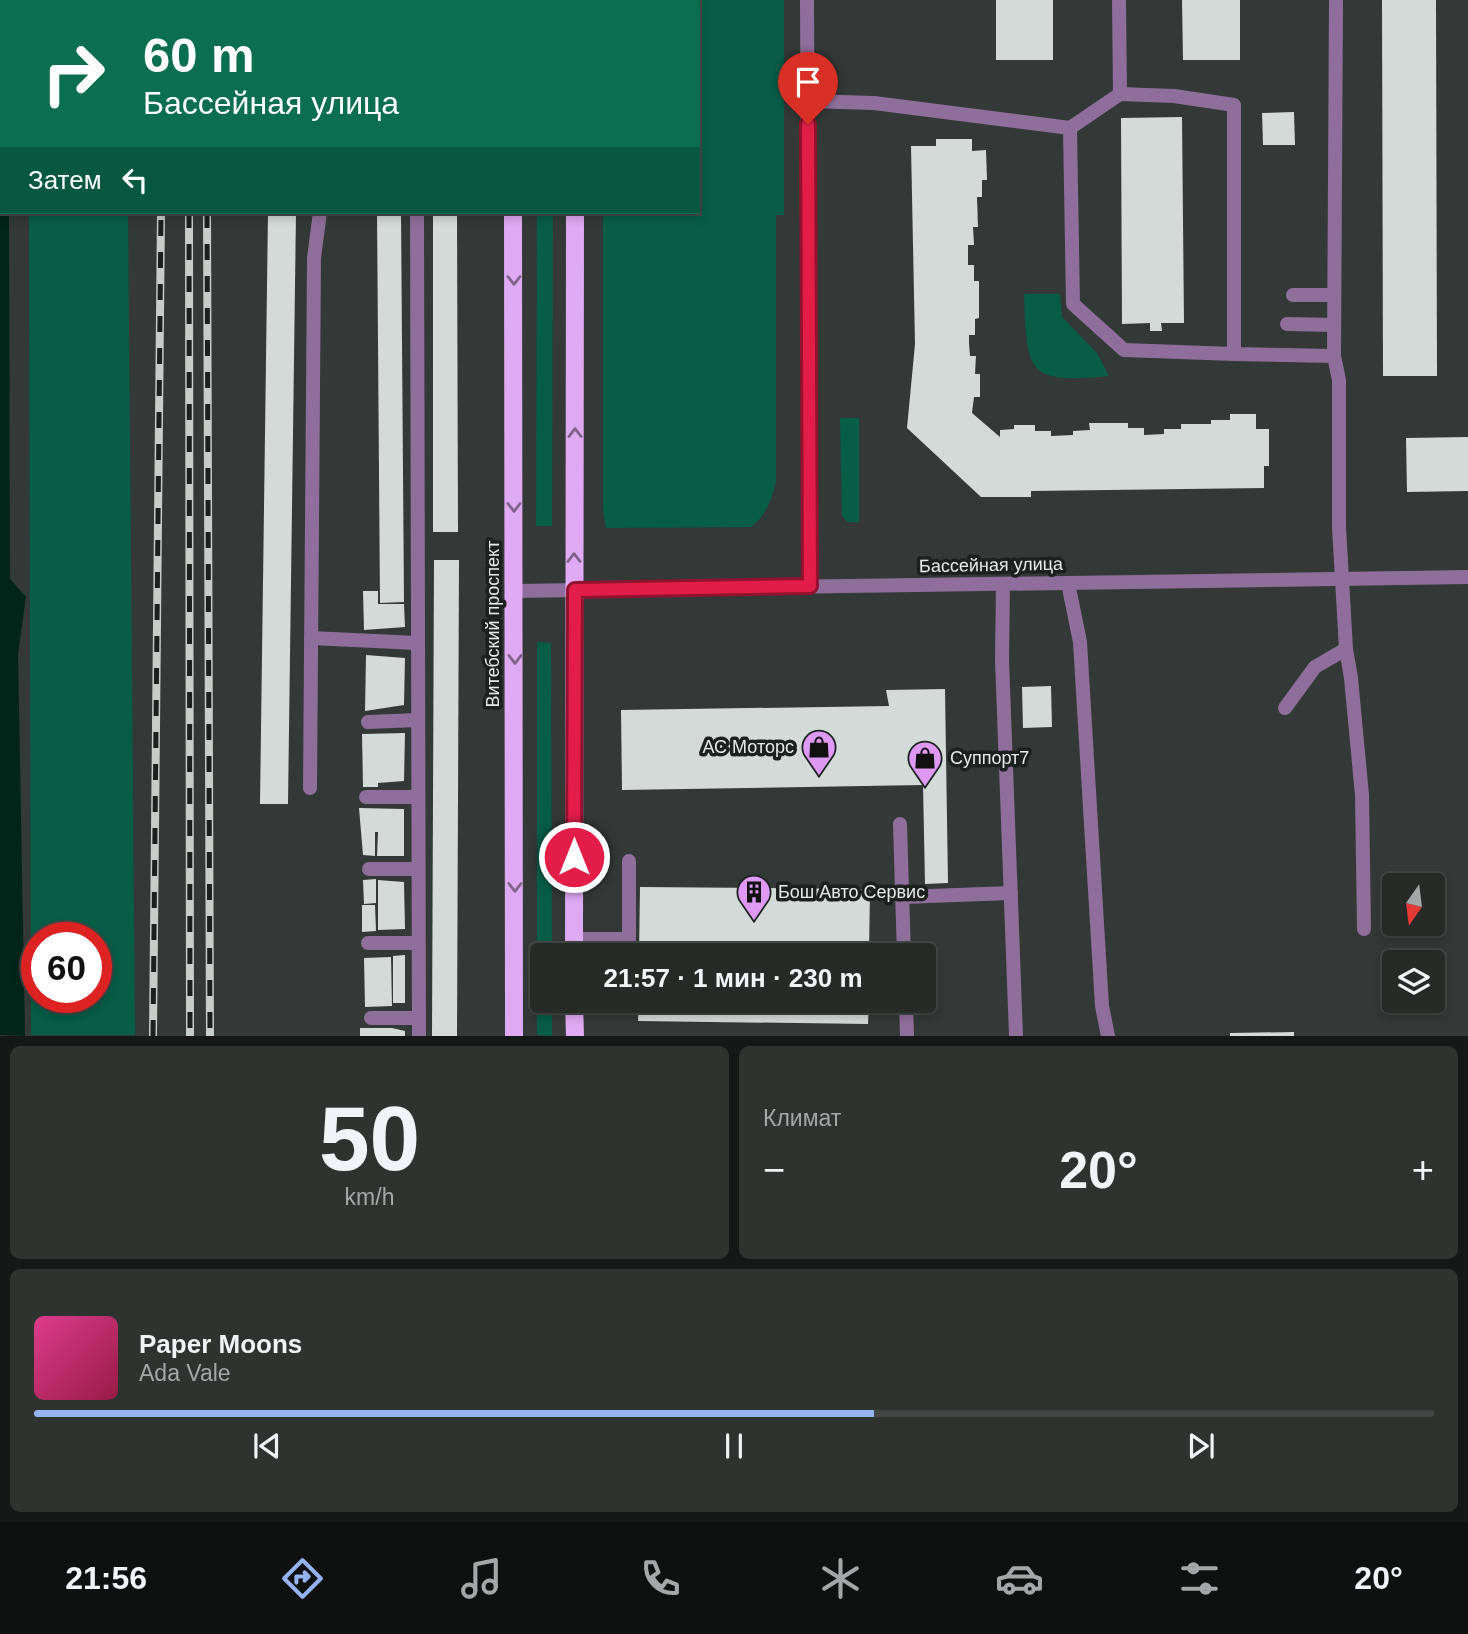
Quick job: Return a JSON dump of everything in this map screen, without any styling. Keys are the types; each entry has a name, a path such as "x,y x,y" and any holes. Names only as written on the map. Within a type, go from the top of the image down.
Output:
{"main road":[{"name":"Витебский проспект","path":"513,214 514,1035"},
{"path":"574,943 575,214"},
{"path":"574,1013 575,1035"}],"street":[{"path":"807,0 810,586"},
{"path":"1119,0 1120,94"},
{"path":"1335,0 1334,356 1339,380 1339,527 1346,649 1352,678 1362,795 1364,929"},
{"path":"808,101 834,99 874,103 1070,128 1120,94 1174,96 1234,105 1234,354"},
{"path":"1070,128 1073,304 1124,350 1147,354 1334,356"},
{"path":"310,788 314,258 320,214"},
{"path":"417,214 419,1035"},
{"path":"1293,295 1334,295"},
{"path":"1287,324 1334,325"},
{"name":"Бассейная улица","path":"515,591 1468,578"},
{"path":"1068,583 1080,642 1102,1006 1108,1035"},
{"path":"1003,584 1002,660 1016,1035"},
{"path":"311,638 418,643"},
{"path":"1285,708 1315,667 1346,649"},
{"path":"368,722 418,720"},
{"path":"366,797 418,797"},
{"path":"900,824 904,943"},
{"path":"602,943 629,939 629,861"},
{"path":"369,869 418,869"},
{"path":"902,897 1011,893"},
{"path":"368,943 418,943"},
{"path":"906,1013 907,1035"},
{"path":"371,1018 419,1018"}],"green space":[{"path":"700,0 784,0 784,215 776,215 776,482 770,501 764,513 751,527 606,528 603,510 603,214 700,214"},
{"path":"29,214 128,214 135,1035 31,1035 31,1013 112,1013 112,922 31,922"},
{"path":"537,214 553,214 552,526 536,526"},
{"path":"1024,294 1060,294 1062,317 1097,353 1109,376 1061,378 1046,374 1036,367 1027,341"},
{"path":"840,418 859,418 859,522 847,522 842,515"},
{"path":"537,642 551,643 552,943 537,943"},
{"path":"537,1013 552,1013 552,1036 537,1035"}],"shaded area":[{"path":"0,214 9,214 10,579 26,597 18,654 23,922 21,1013 25,1013 25,1036 0,1035"}],"building":[{"path":"996,0 1053,0 1053,60 996,60"},
{"path":"1182,0 1240,0 1240,60 1183,60"},
{"path":"1382,0 1436,0 1437,376 1383,376"},
{"path":"1294,112 1295,145 1263,145 1262,113"},
{"path":"1182,117 1184,323 1161,323 1162,331 1150,331 1150,323 1122,324 1121,118"},
{"path":"936,139 972,139 972,151 986,150 987,180 982,180 982,197 977,197 978,227 973,227 974,245 968,245 968,265 974,265 974,281 979,281 979,318 975,319 975,335 969,335 969,343 970,356 976,356 975,374 980,374 980,397 974,397 972,413 1000,437 1000,430 1014,429 1014,425 1035,425 1035,431 1051,431 1051,436 1073,435 1073,431 1090,430 1089,423 1128,423 1128,428 1144,428 1144,435 1164,434 1164,429 1181,429 1181,424 1211,424 1211,420 1230,420 1230,414 1256,414 1256,429 1269,429 1269,466 1264,466 1264,488 1031,491 1031,497 981,497 907,428 915,344 911,146 936,146"},
{"path":"268,214 296,214 288,804 260,804"},
{"path":"377,214 401,214 404,602 380,603"},
{"path":"433,214 457,214 458,532 433,532"},
{"path":"1468,437 1468,491 1407,492 1406,438"},
{"path":"434,560 459,560 457,1036 432,1036"},
{"path":"363,591 378,591 378,604 404,604 405,627 364,630"},
{"path":"366,655 405,658 404,705 365,711"},
{"path":"1051,686 1052,727 1023,728 1022,687"},
{"path":"945,689 948,883 925,884 923,785 622,790 621,710 889,706 886,690"},
{"path":"405,733 404,781 378,783 378,787 363,787 362,734"},
{"path":"359,808 404,809 404,856 377,856 378,832 375,832 375,856 363,855"},
{"path":"376,879 376,903 364,904 363,880"},
{"path":"378,880 404,882 405,929 378,930"},
{"name":"Бош Авто Сервис","path":"640,887 870,889 869,943 639,943"},
{"path":"362,905 375,905 376,931 362,932"},
{"path":"405,955 405,1003 393,1003 393,956"},
{"path":"391,957 392,1006 365,1007 364,958"},
{"path":"638,1013 868,1013 868,1024 638,1021"},
{"path":"360,1028 392,1028 405,1031 405,1036 360,1036"},
{"path":"1294,1032 1294,1036 1230,1036 1230,1033"}],"railway":[{"path":"153,1036 161,214"},
{"path":"189,214 190,1036"},
{"path":"207,214 210,1036"}],"place":[{"name":"АС Моторс","path":"819,777"},
{"name":"Суппорт7","path":"925,788"},
{"name":"Бош Авто Сервис","path":"754,922"}],"route":[{"path":"574,857 575,590 810,586 808,124"}]}
